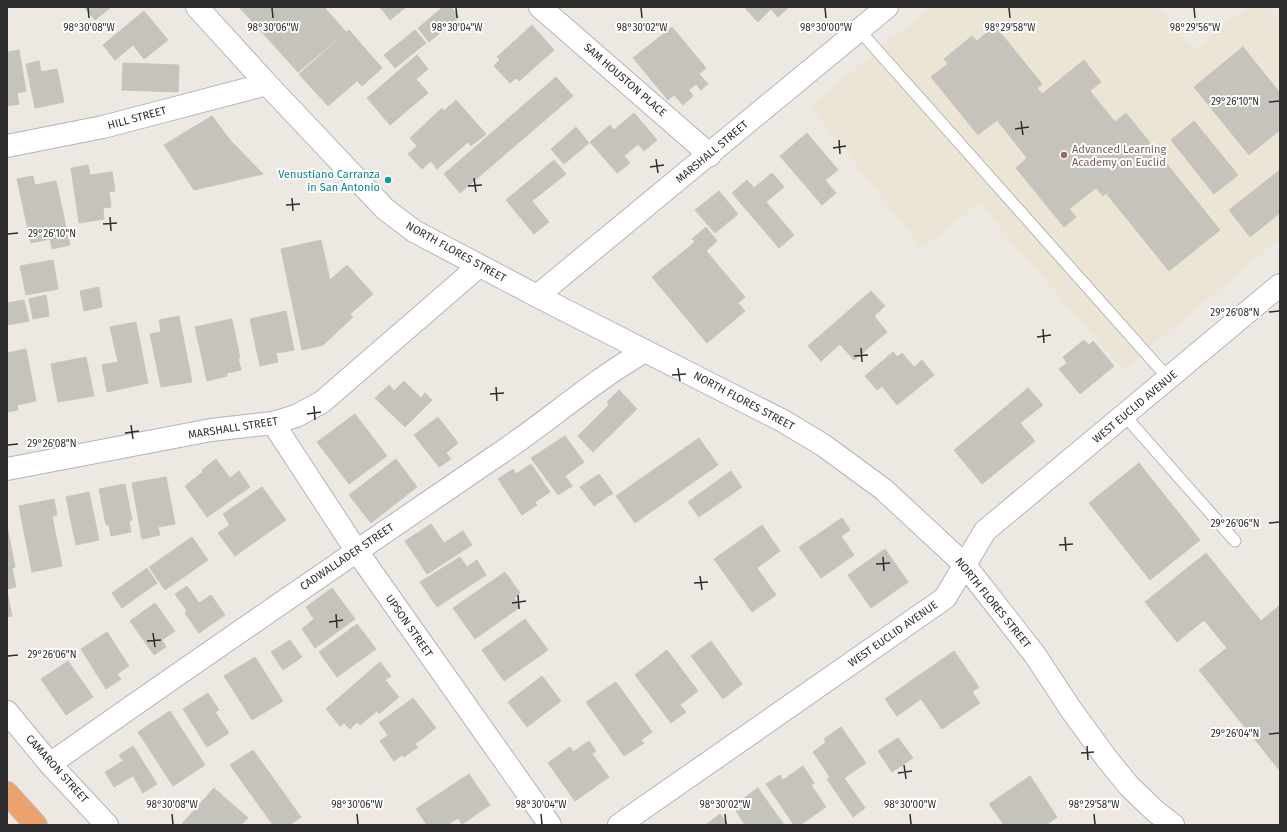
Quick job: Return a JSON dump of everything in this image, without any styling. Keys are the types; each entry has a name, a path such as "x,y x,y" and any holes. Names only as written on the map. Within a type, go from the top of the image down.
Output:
{"highway":[{"path":"7,793 36,825"}],"street":[{"name":"NORTH FLORES STREET","path":"197,7 266,84 385,209 414,231 537,296 739,397 823,445 883,489 964,564 1034,655 1106,759 1129,786 1154,811 1173,825"},
{"name":"SAM HOUSTON PLACE","path":"540,7 710,155"},
{"name":"MARSHALL STREET","path":"537,296 710,155 887,7"},
{"name":"HILL STREET","path":"7,146 103,127 266,84"},
{"name":"MARSHALL STREET","path":"7,469 211,430 273,423 296,416 322,402 479,266"},
{"name":"WEST EUCLID AVENUE","path":"619,825 945,598 985,531 1125,416 1280,285"},
{"name":"CADWALLADER STREET","path":"50,764 356,550 524,438 617,367 645,351"},
{"name":"UPSON STREET","path":"273,423 356,550 550,825"},
{"name":"CAMARON STREET","path":"7,712 50,764 107,825"}],"lane":[{"path":"859,30 1168,379"},
{"path":"1125,416 1235,541"}],"shaded area":[{"name":"Advanced Learning Academy on Euclid","path":"931,7 1157,7 1195,50 1247,7 1267,7 1280,22 1280,238 1123,370 979,203 922,248 810,106"}],"building":[{"path":"84,7 111,7 95,20"},
{"path":"239,7 324,7 346,32 298,72"},
{"path":"380,7 406,7 390,20"},
{"path":"443,7 451,7 459,17 429,42 418,28"},
{"path":"744,7 789,7 778,17 771,9 758,22"},
{"path":"144,11 168,40 144,59 133,45 115,60 103,45"},
{"path":"532,25 554,50 519,81 516,78 510,83 494,66 500,60 497,57"},
{"path":"995,26 1042,84 1037,88 1042,94 1084,60 1101,82 1090,91 1115,122 1126,113 1220,230 1169,271 1106,193 1103,196 1096,188 1069,209 1076,217 1064,227 1016,168 1027,158 997,120 978,135 931,77 948,64 944,59 972,36 977,41"},
{"path":"672,27 706,68 699,74 708,84 701,90 696,84 689,90 693,96 683,105 674,95 668,100 633,58"},
{"path":"349,30 382,68 362,86 357,81 328,106 299,74"},
{"path":"415,30 426,43 395,68 384,55"},
{"path":"1243,47 1280,93 1280,130 1249,155 1194,87"},
{"path":"19,50 26,91 17,93 19,104 7,106 7,52"},
{"path":"417,55 428,69 416,79 428,93 390,125 367,98"},
{"path":"39,61 41,72 57,69 64,102 35,108 26,64"},
{"path":"123,63 179,65 178,92 122,90"},
{"path":"556,77 573,96 460,193 444,174"},
{"path":"456,100 486,134 471,146 468,142 437,169 431,161 422,169 408,154 417,146 410,138 442,108 444,111"},
{"path":"634,113 657,140 644,151 638,144 624,156 630,163 617,173 590,142 610,125 614,130"},
{"path":"212,116 230,140 263,174 194,190 164,145"},
{"path":"1194,121 1238,175 1214,194 1171,140"},
{"path":"576,127 589,143 564,164 551,149"},
{"path":"807,133 838,170 825,180 836,193 822,205 780,156"},
{"path":"554,160 566,174 532,201 549,222 534,234 506,200"},
{"path":"88,165 90,175 112,172 115,191 109,192 111,207 103,208 104,219 79,223 71,168"},
{"path":"1280,170 1280,213 1250,237 1229,210"},
{"path":"772,173 784,187 766,202 794,235 779,248 732,193 747,180 754,188"},
{"path":"33,176 35,185 56,181 70,245 52,249 50,239 31,243 17,179"},
{"path":"719,191 738,214 715,233 695,210"},
{"path":"706,227 717,241 706,251 745,297 738,303 745,311 707,343 652,277 695,242 692,239"},
{"path":"321,240 330,280 347,265 373,294 350,314 353,317 323,345 302,350 281,249"},
{"path":"53,260 58,289 26,295 20,266"},
{"path":"99,287 102,307 84,311 80,291"},
{"path":"871,291 885,306 874,316 887,332 854,360 840,344 821,361 808,346"},
{"path":"46,295 49,316 33,319 29,299"},
{"path":"24,300 29,321 7,325 7,303"},
{"path":"286,311 294,350 276,353 278,362 260,366 250,319"},
{"path":"179,316 192,382 161,387 150,334 161,332 159,320"},
{"path":"232,319 241,370 227,373 227,376 207,381 195,327"},
{"path":"136,322 148,383 107,392 102,365 118,362 110,327"},
{"path":"1084,340 1089,345 1093,341 1114,366 1080,394 1059,369 1067,363 1063,357"},
{"path":"26,349 36,401 17,405 18,410 7,412 7,353"},
{"path":"893,352 897,357 902,353 914,367 922,360 934,375 897,405 882,386 877,390 865,376"},
{"path":"86,357 94,396 58,402 51,364"},
{"path":"404,381 421,398 425,393 432,400 405,427 375,398 389,385 394,391"},
{"path":"1028,388 1043,405 1020,423 1035,441 982,484 954,450"},
{"path":"619,390 637,409 593,452 578,436 609,405 607,402"},
{"path":"355,414 387,456 349,484 317,442"},
{"path":"438,417 458,443 446,453 451,459 439,467 414,435"},
{"path":"565,436 584,462 565,476 572,486 558,495 531,458"},
{"path":"699,438 718,465 635,523 616,496"},
{"path":"216,459 230,478 239,471 250,487 207,517 185,486 203,472 202,470"},
{"path":"396,459 417,487 371,523 349,495"},
{"path":"1139,463 1200,540 1150,580 1089,503"},
{"path":"531,464 550,492 535,502 537,505 522,515 498,479 513,469 516,474"},
{"path":"731,471 742,487 699,517 688,502"},
{"path":"599,474 613,493 594,506 580,487"},
{"path":"166,477 175,524 158,527 160,535 142,539 132,483"},
{"path":"125,484 132,520 129,521 131,532 111,536 109,525 106,525 99,489"},
{"path":"262,487 286,520 235,556 218,533 230,525 223,514"},
{"path":"89,492 99,540 76,545 66,497"},
{"path":"54,499 57,515 52,516 62,566 32,572 19,506"},
{"path":"842,518 850,530 841,536 854,555 821,578 799,547"},
{"path":"431,524 444,543 463,531 472,545 427,574 405,541"},
{"path":"7,525 15,567 12,568 16,587 7,589"},
{"path":"762,525 780,551 757,568 776,595 752,612 714,559"},
{"path":"192,537 208,560 165,590 149,567"},
{"path":"885,549 908,582 871,608 848,575"},
{"path":"1206,553 1261,621 1280,605 1280,771 1199,670 1227,648 1204,620 1177,642 1145,602"},
{"path":"460,557 467,567 477,560 486,575 437,607 420,582"},
{"path":"147,568 157,583 122,608 112,593"},
{"path":"505,572 520,593 514,598 520,607 475,639 453,608"},
{"path":"187,586 199,603 211,595 225,615 199,633 185,613 187,611 175,594"},
{"path":"332,588 355,619 315,648 302,629 314,619 306,607"},
{"path":"7,592 12,616 7,617"},
{"path":"155,603 175,631 162,640 166,647 154,655 130,621"},
{"path":"525,619 548,650 504,681 482,650"},
{"path":"357,624 376,649 337,677 319,652"},
{"path":"107,632 129,666 117,674 121,679 106,689 81,649"},
{"path":"290,640 302,657 283,670 271,652"},
{"path":"711,641 742,684 723,699 691,656"},
{"path":"667,650 698,691 680,705 686,712 671,723 635,675"},
{"path":"954,651 979,687 972,692 980,703 942,729 921,699 897,716 885,699"},
{"path":"255,657 283,701 252,720 224,676"},
{"path":"68,661 93,697 66,715 41,679"},
{"path":"380,662 391,676 385,680 399,697 379,714 377,711 360,725 357,722 350,729 344,723 340,726 326,709"},
{"path":"542,676 561,701 527,727 508,702"},
{"path":"616,682 652,732 641,740 644,743 624,756 586,702"},
{"path":"208,693 219,710 215,712 229,733 207,747 183,709"},
{"path":"413,698 436,728 415,744 418,747 404,757 402,755 394,761 380,741 388,735 379,723"},
{"path":"170,711 205,765 173,786 138,732"},
{"path":"841,727 866,763 844,778 865,808 853,817 827,779 830,777 813,752 826,742 824,739"},
{"path":"898,738 913,758 892,772 878,751"},
{"path":"589,741 596,751 592,754 609,777 575,801 548,763 570,747 573,752"},
{"path":"133,746 157,784 143,793 133,776 114,787 105,772 123,761 119,755"},
{"path":"253,750 301,817 290,825 273,825 230,765"},
{"path":"803,766 814,783 811,785 826,807 800,825 794,825 766,784 780,775 783,780"},
{"path":"469,774 490,805 462,824 458,818 447,825 427,825 416,809"},
{"path":"1030,776 1057,817 1046,825 1004,825 989,804"},
{"path":"214,788 248,818 241,825 181,825"},
{"path":"758,788 784,825 745,825 736,811 748,803 744,798"},
{"path":"720,814 728,825 707,825 707,824"}],"place":[{"name":"Advanced Learning Academy on Euclid","path":"1064,155"},
{"name":"Venustiano Carranza in San Antonio","path":"388,180"}]}
